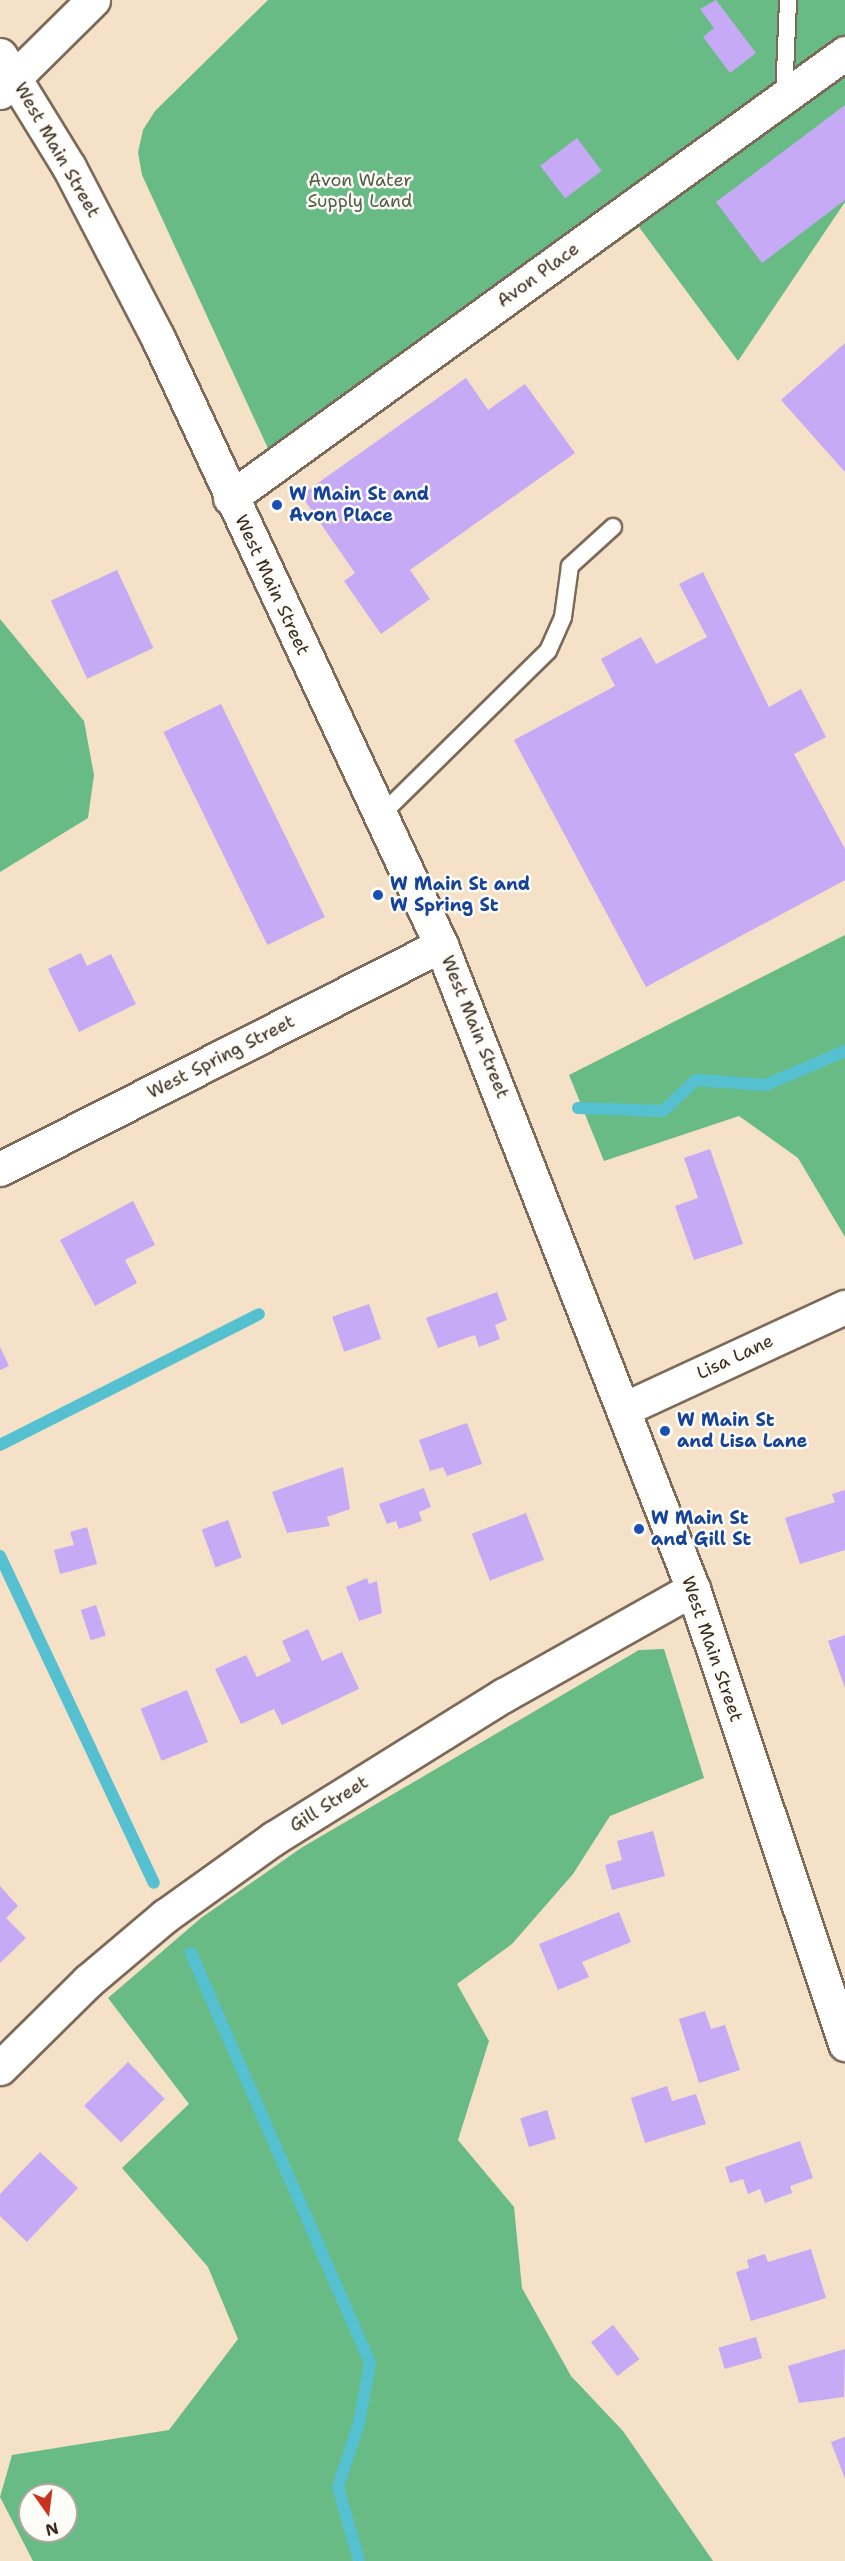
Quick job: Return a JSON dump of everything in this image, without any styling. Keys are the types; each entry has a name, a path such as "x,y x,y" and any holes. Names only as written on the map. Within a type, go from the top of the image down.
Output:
{"street":[{"path":"5,74 93,0"},
{"name":"Avon Place","path":"230,498 845,53"},
{"name":"West Main Street","path":"5,74 158,338 230,498 441,945 626,1408 693,1589 845,2044"},
{"name":"West Spring Street","path":"0,1169 441,945"},
{"name":"Lisa Lane","path":"626,1408 845,1307"},
{"name":"Gill Street","path":"0,2068 156,1923 274,1838 504,1695 693,1589"}],"lane":[{"path":"784,97 788,0"},
{"path":"381,815 548,651 563,616 570,566 613,527"}],"green space":[{"name":"Avon Water Supply Land","path":"268,0 845,0 845,202 738,361 639,227 283,481 142,175 138,152 143,130 155,111"},
{"path":"0,619 84,721 94,775 88,818 0,872"},
{"path":"845,935 845,1237 798,1158 739,1116 604,1161 569,1075"},
{"path":"664,1649 704,1778 610,1816 573,1874 512,1944 457,1984 489,2041 458,2140 514,2207 522,2288 571,2376 623,2431 713,2561 33,2561 24,2543 78,2543 78,2483 18,2483 18,2532 0,2497 12,2455 169,2430 238,2339 208,2267 122,2168 189,2104 108,1998 201,1918 301,1848 639,1650"}],"building":[{"path":"716,0 756,53 730,73 703,37 714,28 700,9"},
{"path":"845,105 845,200 762,263 716,202"},
{"path":"577,138 602,171 565,198 540,166"},
{"path":"845,343 845,472 781,400"},
{"path":"466,378 488,410 525,384 575,453 410,570 430,599 381,634 344,581 355,573 301,495"},
{"path":"117,570 153,648 87,679 51,601"},
{"path":"703,572 769,707 801,689 826,737 794,754 845,849 845,880 646,987 514,740 615,686 601,659 641,637 656,664 707,637 679,584"},
{"path":"221,704 325,917 267,945 163,732"},
{"path":"81,953 87,966 111,954 136,1004 79,1032 48,969"},
{"path":"710,1149 743,1244 694,1260 675,1206 698,1198 684,1158"},
{"path":"133,1201 155,1245 125,1260 137,1283 95,1306 60,1240"},
{"path":"497,1292 507,1320 495,1325 500,1339 479,1347 475,1335 438,1348 426,1318"},
{"path":"369,1304 381,1339 344,1352 332,1317"},
{"path":"0,1347 9,1366 0,1370"},
{"path":"467,1423 482,1464 447,1476 443,1467 430,1471 419,1440"},
{"path":"343,1467 350,1509 327,1517 330,1526 287,1533 272,1492"},
{"path":"424,1488 431,1507 419,1512 422,1521 399,1529 396,1521 387,1524 379,1504"},
{"path":"845,1490 845,1550 800,1564 785,1518 835,1502 832,1494"},
{"path":"526,1513 544,1560 490,1580 472,1534"},
{"path":"228,1520 242,1558 215,1567 202,1530"},
{"path":"87,1527 97,1564 60,1574 54,1550 74,1545 70,1532"},
{"path":"367,1578 369,1584 377,1581 382,1613 359,1621 346,1587"},
{"path":"96,1605 106,1635 91,1640 81,1610"},
{"path":"308,1629 322,1661 342,1652 359,1689 282,1725 274,1709 241,1724 215,1669 246,1655 257,1677 291,1661 282,1641"},
{"path":"845,1635 845,1688 828,1641"},
{"path":"187,1690 208,1742 162,1761 141,1709"},
{"path":"653,1831 665,1876 612,1890 605,1865 622,1860 617,1841"},
{"path":"0,1886 18,1906 6,1918 26,1938 0,1963"},
{"path":"619,1912 631,1942 582,1962 589,1977 558,1990 539,1944"},
{"path":"705,2011 711,2029 725,2025 740,2070 699,2083 679,2019"},
{"path":"128,2062 165,2099 121,2143 84,2106"},
{"path":"667,2086 672,2101 696,2094 706,2124 645,2143 631,2098"},
{"path":"547,2110 556,2139 529,2147 520,2118"},
{"path":"800,2141 813,2178 790,2186 792,2193 765,2203 760,2189 748,2194 743,2179 730,2183 725,2167"},
{"path":"40,2152 78,2188 27,2242 0,2216 0,2194"},
{"path":"811,2249 826,2298 751,2321 736,2272 749,2268 747,2260 765,2254 768,2262"},
{"path":"613,2325 639,2359 617,2376 591,2342"},
{"path":"756,2337 762,2358 725,2369 719,2348"},
{"path":"845,2349 844,2397 799,2403 788,2366"},
{"path":"845,2437 845,2479 831,2442"}],"waterway":[{"path":"578,1108 663,1111 696,1080 766,1085 845,1051"},
{"path":"0,1445 259,1314"},
{"path":"0,1556 154,1883"},
{"path":"191,1953 370,2363 359,2423 338,2487 359,2561"}],"place":[{"name":"W Main St and Avon Place","path":"277,505"},
{"name":"W Main St and W Spring St","path":"378,895"},
{"name":"W Main St and Lisa Lane","path":"665,1431"},
{"name":"W Main St and Gill St","path":"639,1529"}]}
